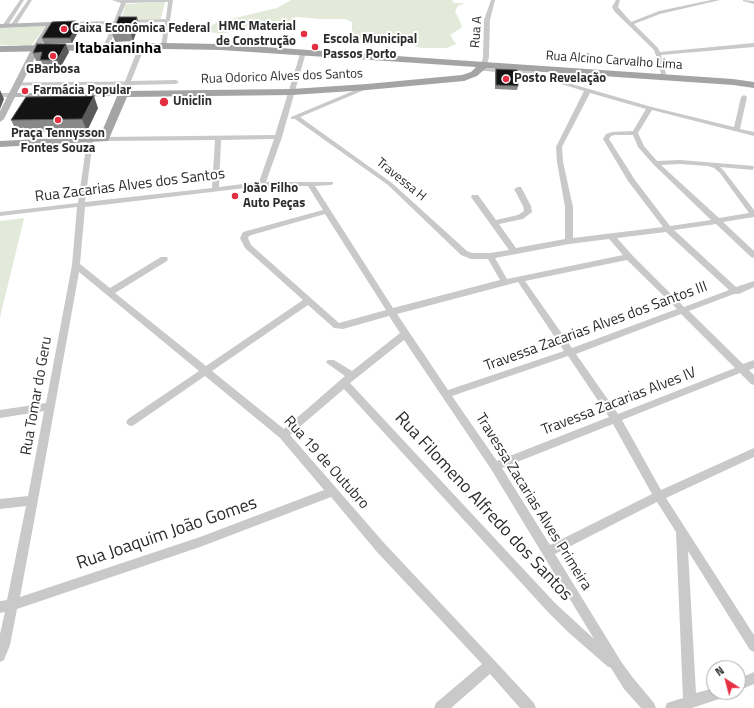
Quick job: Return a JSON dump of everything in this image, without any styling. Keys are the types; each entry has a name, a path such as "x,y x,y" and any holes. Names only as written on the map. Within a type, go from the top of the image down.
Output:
{"main road":[{"path":"2,26 51,24"},
{"path":"0,119 36,48 51,24"},
{"name":"Rua Alcino Carvalho Lima","path":"0,49 208,46 303,52 482,67 754,84"},
{"name":"Rua Odorico Alves dos Santos","path":"123,94 292,92 367,87 464,78 474,74 482,67"},
{"path":"0,144 104,139 123,94 13,95"}],"street":[{"path":"2,26 22,0"},
{"path":"13,26 30,0"},
{"path":"114,0 124,2 171,0 164,46"},
{"name":"Rua A","path":"482,67 486,57 487,20 493,0"},
{"path":"618,0 616,9 652,44 659,54 664,78"},
{"path":"630,24 660,13 718,0"},
{"path":"745,0 754,3"},
{"path":"106,47 124,2"},
{"path":"51,24 168,20"},
{"path":"659,54 754,45"},
{"path":"123,94 142,46"},
{"path":"262,184 284,122 303,52"},
{"path":"531,70 542,77 650,108 754,134"},
{"path":"128,83 176,82"},
{"path":"284,122 367,87"},
{"path":"569,241 570,207 560,162 559,147 588,90"},
{"path":"0,95 13,95"},
{"path":"737,130 744,96"},
{"path":"650,108 635,133 636,139 641,147 655,163 754,255"},
{"name":"Travessa H","path":"296,117 390,184 464,253 471,256 490,256 569,241 668,229 754,215"},
{"path":"635,133 614,133 608,135 606,139 632,181 668,229 736,292"},
{"path":"104,139 279,137"},
{"path":"215,189 218,138"},
{"name":"Rua Tomar do Geru","path":"0,656 33,500 76,265 81,205 90,140"},
{"path":"655,163 680,162 753,168"},
{"path":"709,164 719,169 754,215"},
{"name":"Rua Zacarias Alves dos Santos","path":"0,214 262,184 330,183"},
{"name":"Travessa Zacarias Alves Primeira","path":"310,184 405,334 495,466 618,667 649,708"},
{"path":"494,223 520,217 528,212 527,206 518,189"},
{"path":"475,197 514,251"},
{"path":"326,211 252,232 246,234 244,238 248,246 335,325 340,327 504,282 629,257"},
{"path":"611,236 629,257 754,381"},
{"path":"490,256 504,282"},
{"path":"110,292 164,259"},
{"name":"Rua 19 de Outubro","path":"76,265 207,370 284,435 331,492 412,583 491,665 529,708"},
{"path":"520,279 616,419 659,496 754,646"},
{"name":"Travessa Zacarias Alves dos Santos III","path":"447,394 571,352 736,292 754,284"},
{"path":"131,422 308,301"},
{"path":"284,435 348,379 405,334"},
{"name":"Rua Filomeno Alfredo dos Santos","path":"331,362 348,379 550,607 618,667"},
{"name":"Travessa Zacarias Alves IV","path":"495,466 754,364"},
{"path":"0,414 50,406"},
{"path":"548,552 659,496 754,452"},
{"name":"Rua Joaquim João Gomes","path":"0,607 12,605 200,542 331,492"},
{"path":"0,504 33,500"},
{"path":"680,529 690,701"},
{"path":"441,708 491,665"},
{"path":"672,708 706,696"}],"lane":[{"path":"19,84 128,83"}],"green space":[{"path":"291,0 452,0 454,3 465,3 458,6 455,11 462,26 450,35 456,44 447,48 421,48 398,39 375,42 362,40 352,34 352,22 345,19 297,17 292,18 291,21 221,34 210,32 206,28 218,22 277,8"},
{"path":"165,2 161,19 121,20 126,4"},
{"path":"46,26 31,46 24,47 20,45 0,45 0,28"},
{"path":"24,218 0,318 0,221"}],"building":[{"path":"119,17 137,17 131,33 112,33"},
{"path":"75,21 72,27 76,27 70,38 42,38 52,22"},
{"path":"37,44 66,44 57,60 40,60 42,52 33,53"},
{"path":"496,69 517,70 518,86 496,85"},
{"path":"94,96 82,119 11,120 26,97"}],"place":[{"name":"Caixa Econômica Federal","path":"64,29"},
{"name":"HMC Material de Construção","path":"304,34"},
{"name":"Escola Municipal Passos Porto","path":"315,47"},
{"name":"GBarbosa","path":"53,56"},
{"name":"Posto Revelação","path":"506,79"},
{"name":"Farmácia Popular","path":"25,91"},
{"name":"Uniclin","path":"164,102"},
{"name":"Praça Tennysson Fontes Souza","path":"58,120"},
{"name":"João Filho Auto Peças","path":"235,196"}],"district":[{"name":"Itabaianinha","path":"118,49"}]}
